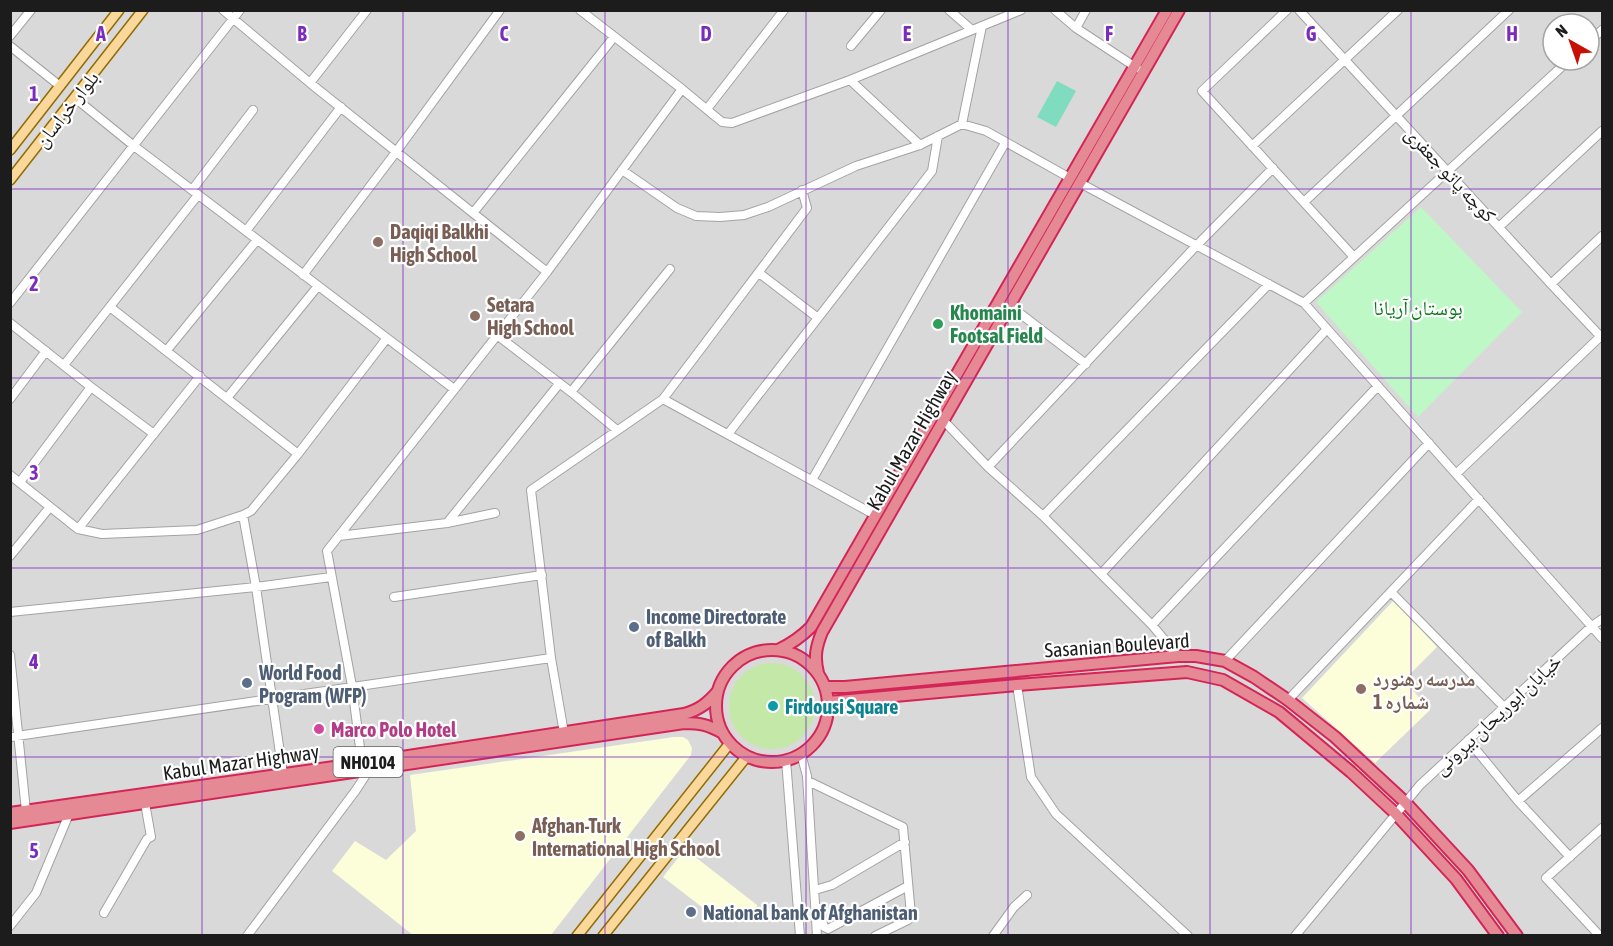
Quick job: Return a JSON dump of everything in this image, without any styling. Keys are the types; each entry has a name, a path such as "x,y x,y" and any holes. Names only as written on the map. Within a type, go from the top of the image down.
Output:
{"highway":[{"name":"Kabul Mazar Highway","path":"1139,70 1167,10"},
{"name":"Kabul Mazar Highway","path":"778,650 796,640 811,627 1139,70 1179,10"},
{"name":"Kabul Mazar Highway","path":"818,673 814,660 816,646 822,632 1009,305 1075,180"},
{"name":"NH0104","path":"778,650 793,654 807,662 818,673 825,687 828,714 822,732 811,747 786,760 766,762 747,756 730,743 717,720 716,705 718,691 724,677 734,664 762,651 778,650"},
{"name":"Sasanian Boulevard","path":"825,687 1178,656 1196,656 1225,661 1288,700 1335,737 1405,802 1468,870 1517,936"},
{"name":"Sasanian Boulevard","path":"828,702 1187,672 1223,680 1279,712 1351,771 1395,813 1456,879 1498,936"},
{"name":"Kabul Mazar Highway","path":"10,813 283,774 365,766 630,727 696,711 708,703 718,691"},
{"name":"Kabul Mazar Highway","path":"10,823 145,803 564,732 699,723 723,733"}],"main road":[{"name":"بلوار خراسان","path":"10,150 119,10"},
{"name":"بلوار خراسان","path":"10,180 143,10"},
{"path":"108,25 123,36"},
{"path":"577,936 730,743"},
{"path":"603,936 747,756"}],"street":[{"path":"10,36 31,10"},
{"path":"223,10 310,83 547,272"},
{"path":"10,303 240,10"},
{"path":"310,83 368,10"},
{"path":"303,275 500,10"},
{"path":"706,108 784,10"},
{"path":"851,46 881,10"},
{"path":"949,10 972,30"},
{"path":"584,12 722,122 732,123 850,80 1021,10"},
{"path":"1055,10 1076,28 1139,70"},
{"path":"1076,28 1086,10"},
{"path":"1287,10 1202,91 1353,256"},
{"name":"کوچه پاتو جعفری","path":"1299,10 1551,285 1602,337"},
{"path":"1252,146 1398,10"},
{"path":"1304,202 1509,10"},
{"path":"962,124 982,26"},
{"path":"473,213 614,37"},
{"path":"10,46 60,86"},
{"path":"1304,303 1556,72"},
{"path":"850,80 920,145"},
{"path":"247,936 356,790 365,766 327,551 547,272 682,89"},
{"path":"75,98 134,146 454,389"},
{"path":"246,231 341,107"},
{"path":"64,365 110,307 253,110"},
{"path":"622,170 677,208 696,216 744,215 768,207 856,166 920,145 962,124 986,131 1304,303 1602,638"},
{"path":"1499,227 1602,130"},
{"path":"728,434 932,171 939,136"},
{"path":"812,480 1005,143"},
{"path":"988,467 1196,246 1273,168"},
{"path":"564,732 551,658 531,490 663,399 807,208 802,190"},
{"path":"1551,285 1602,236"},
{"path":"167,350 257,240"},
{"path":"571,392 670,269"},
{"path":"759,273 818,318"},
{"path":"1043,516 1269,284"},
{"path":"227,398 318,286"},
{"path":"1009,305 1086,364"},
{"path":"110,307 298,454"},
{"path":"10,323 154,434"},
{"path":"1101,574 1327,329"},
{"path":"497,335 617,430"},
{"path":"1456,474 1602,337"},
{"path":"10,475 78,529 102,534 197,530 243,515 251,511 298,454 387,338"},
{"path":"10,399 46,351"},
{"path":"78,529 200,376"},
{"path":"447,524 559,384"},
{"path":"1152,625 1378,386"},
{"path":"20,482 91,387"},
{"path":"663,399 875,515"},
{"path":"943,420 988,467 1043,516 1152,625 1178,656"},
{"path":"1225,661 1429,443"},
{"path":"1288,700 1479,500"},
{"path":"10,556 50,507"},
{"path":"339,536 447,524 495,513"},
{"path":"243,515 256,587 283,774"},
{"path":"394,597 542,575"},
{"path":"10,612 256,587 331,577"},
{"path":"1391,592 1504,707"},
{"name":"خیابان ابوریحان بیرونی","path":"1295,936 1420,784 1602,619"},
{"path":"10,655 15,737 26,811"},
{"path":"15,737 551,658"},
{"path":"1017,685 1031,777 1056,814 1188,936"},
{"path":"1518,801 1602,728"},
{"path":"1468,740 1518,801 1570,857"},
{"path":"801,754 808,781 817,936"},
{"path":"786,760 800,936"},
{"path":"808,781 903,827 910,915 908,920 875,936"},
{"path":"104,912 147,839 151,836 145,803"},
{"path":"10,926 36,893 69,814"},
{"path":"1599,933 1545,878 1602,828"},
{"path":"815,890 832,885 905,842"},
{"path":"816,905 820,909 824,927 828,929 908,886"},
{"path":"993,936 1014,907 1027,894"}],"shaded area":[{"path":"11,11 1602,11 1602,935 11,935"},
{"name":"مدرسه رهنورد شماره 1","path":"1394,600 1437,647 1404,680 1430,710 1375,763 1302,698"},
{"name":"Afghan-Turk International High School","path":"683,737 688,740 692,748 691,755 551,935 413,935 332,871 355,841 386,860 416,831 410,775"},
{"path":"685,849 757,905 755,915 720,917 720,921 663,877"}],"green space":[{"path":"1057,81 1076,91 1056,127 1037,117"},
{"name":"بوستان آریانا","path":"1421,207 1522,312 1418,417 1316,302"},
{"path":"772,663 796,670 808,682 815,706 808,730 796,742 772,749 748,742 736,730 729,706 736,682 748,670"}],"place":[{"name":"Daqiqi Balkhi High School","path":"378,242"},
{"name":"Setara High School","path":"475,316"},
{"name":"Khomaini Footsal Field","path":"938,324"},
{"name":"Income Directorate of Balkh","path":"634,627"},
{"name":"World Food Program (WFP)","path":"247,683"},
{"name":"مدرسه رهنورد شماره 1","path":"1361,689"},
{"name":"Firdousi Square","path":"773,706"},
{"name":"Marco Polo Hotel","path":"319,729"},
{"name":"Afghan-Turk International High School","path":"520,836"},
{"name":"National bank of Afghanistan","path":"691,912"}]}
